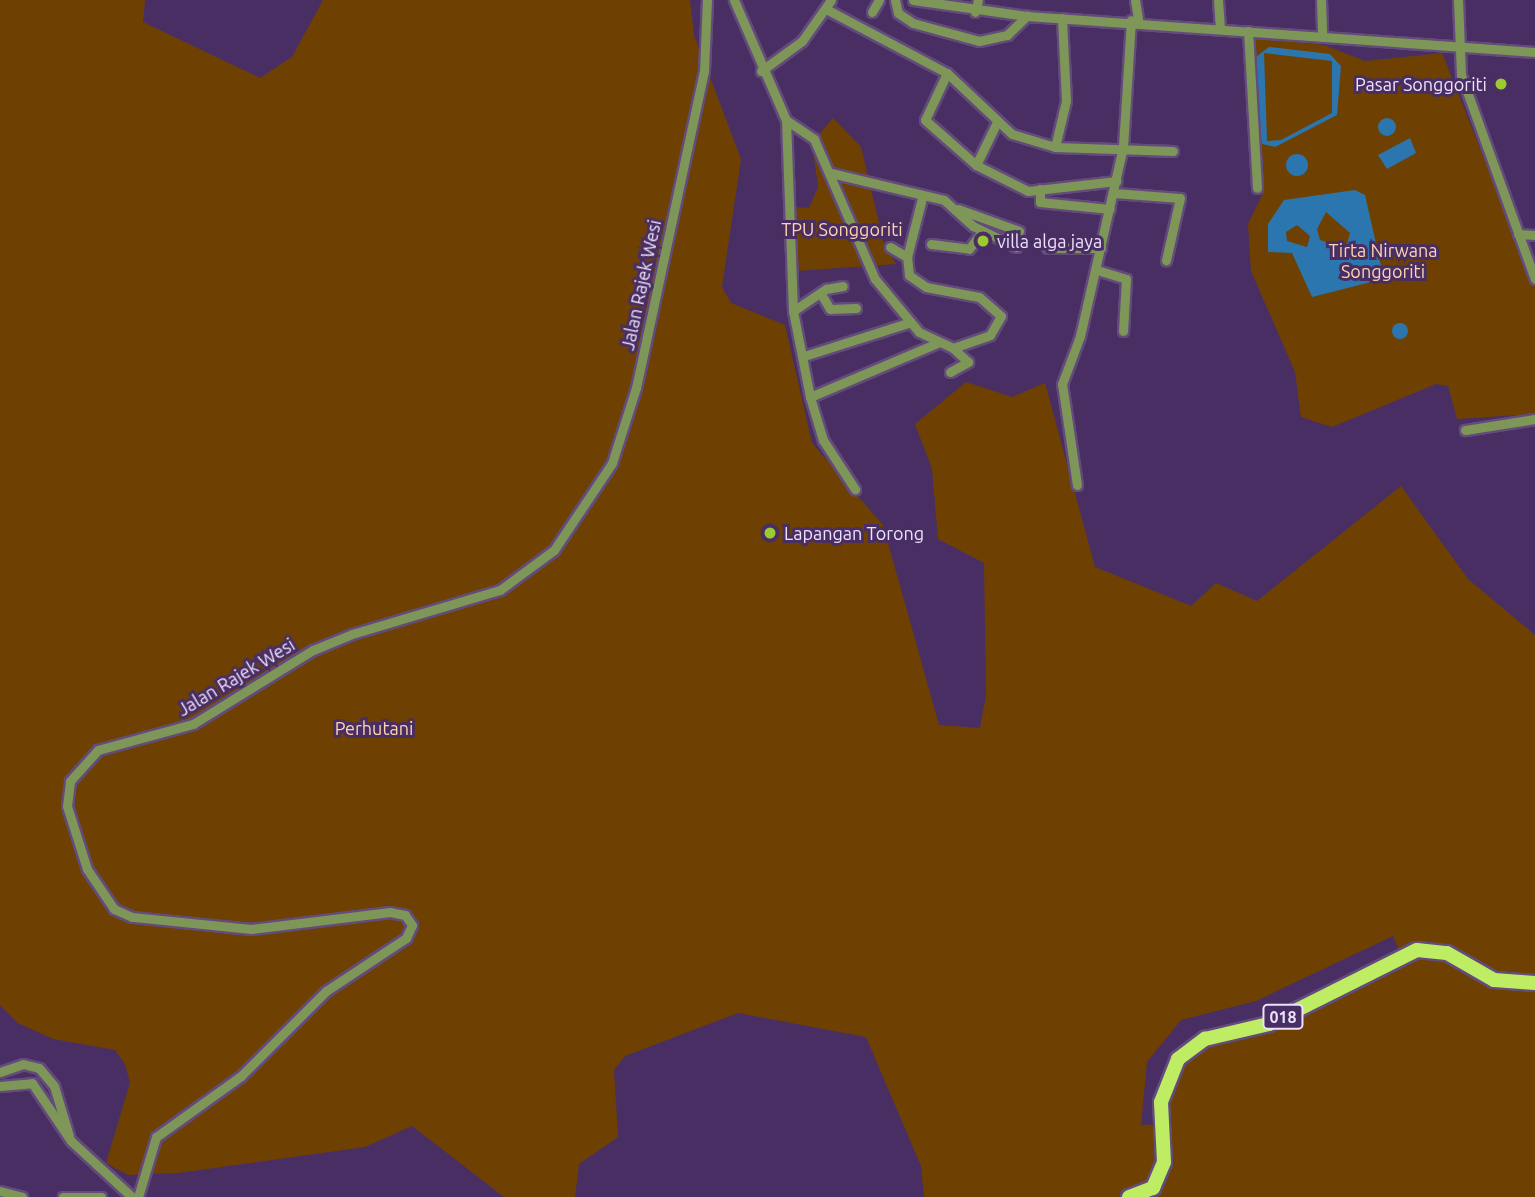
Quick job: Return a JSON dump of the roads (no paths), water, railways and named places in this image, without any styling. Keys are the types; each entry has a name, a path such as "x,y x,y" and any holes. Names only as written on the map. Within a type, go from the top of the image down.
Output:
{"main road":[{"name":"018","path":"1129,1197 1153,1188 1164,1162 1161,1102 1178,1059 1205,1039 1269,1024 1418,950 1447,953 1494,980 1535,983"}],"street":[{"name":"Jalan Rajek Wesi","path":"135,1197 149,1150 164,1129 241,1076 326,991 406,938 412,925 405,915 390,912 251,929 132,917 114,909 87,869 67,806 69,782 98,750 193,724 333,642 500,590 554,550 612,463 636,388 704,71 707,0"},
{"path":"734,0 761,71 786,120 793,311 810,397 823,440 855,489"},
{"path":"872,12 879,0"},
{"path":"895,0 913,23 979,41 1006,35 1027,16"},
{"path":"912,0 975,12 1135,20 1535,52"},
{"path":"975,12 978,0"},
{"path":"1077,485 1062,384 1097,270 1124,147 1135,0"},
{"path":"1218,0 1220,27"},
{"path":"1321,0 1322,37"},
{"path":"1458,0 1461,75 1535,279"},
{"path":"761,71 802,41 828,4 947,74 996,124 1055,147 1124,147 1173,151"},
{"path":"1055,147 1066,101 1062,18"},
{"path":"1248,31 1257,188"},
{"path":"947,74 925,120 976,165 1020,189 1116,181"},
{"path":"786,120 808,133 831,173 875,279 911,322 937,343 953,348 968,362 950,372"},
{"path":"976,165 996,124"},
{"path":"831,173 953,207 1020,231"},
{"path":"1040,189 1040,202 1110,209"},
{"path":"1114,193 1180,198 1166,260"},
{"path":"922,198 907,257 914,281 968,291 1000,316 995,332 953,348"},
{"path":"953,207 982,232 1016,247"},
{"path":"931,244 969,249 982,232"},
{"path":"1517,234 1535,235"},
{"path":"890,247 907,257"},
{"path":"1047,248 1101,248"},
{"path":"1097,270 1126,279 1123,331"},
{"path":"793,311 821,294 844,286"},
{"path":"821,294 830,309 856,308"},
{"path":"804,356 911,322"},
{"path":"810,397 937,343"},
{"path":"1465,430 1535,419"},
{"path":"0,1072 23,1064 45,1074 71,1141"},
{"path":"0,1086 32,1083 71,1141 135,1197"},
{"path":"0,1191 23,1197"},
{"path":"63,1197 101,1197"}],"water":[{"path":"1269,47 1330,54 1341,66 1337,115 1275,147 1262,144 1256,57","holes":["1264,53 1332,61 1332,113 1281,140 1267,141"]},
{"path":"1383,118 1391,118 1396,127 1394,134 1383,136 1378,131 1378,123"},
{"path":"1410,138 1416,153 1387,169 1378,155"},
{"path":"1297,154 1305,157 1308,165 1305,173 1297,176 1289,173 1286,165 1289,157"},
{"path":"1355,190 1365,195 1382,270 1375,281 1312,297 1292,253 1268,252 1268,224 1284,200","holes":["1326,212 1350,233 1346,248 1320,240 1317,229","1297,225 1310,236 1307,247 1287,241 1286,232"]},
{"path":"1397,323 1403,323 1408,331 1406,337 1397,339 1392,334 1392,328"}],"place":[{"name":"Pasar Songgoriti","path":"1501,84"},
{"name":"villa alga jaya","path":"983,241"},
{"name":"Lapangan Torong","path":"770,533"}],"park label":[{"name":"TPU Songgoriti","path":"842,229"},
{"name":"Tirta Nirwana Songgoriti","path":"1383,261"},
{"name":"Perhutani","path":"374,728"}]}
